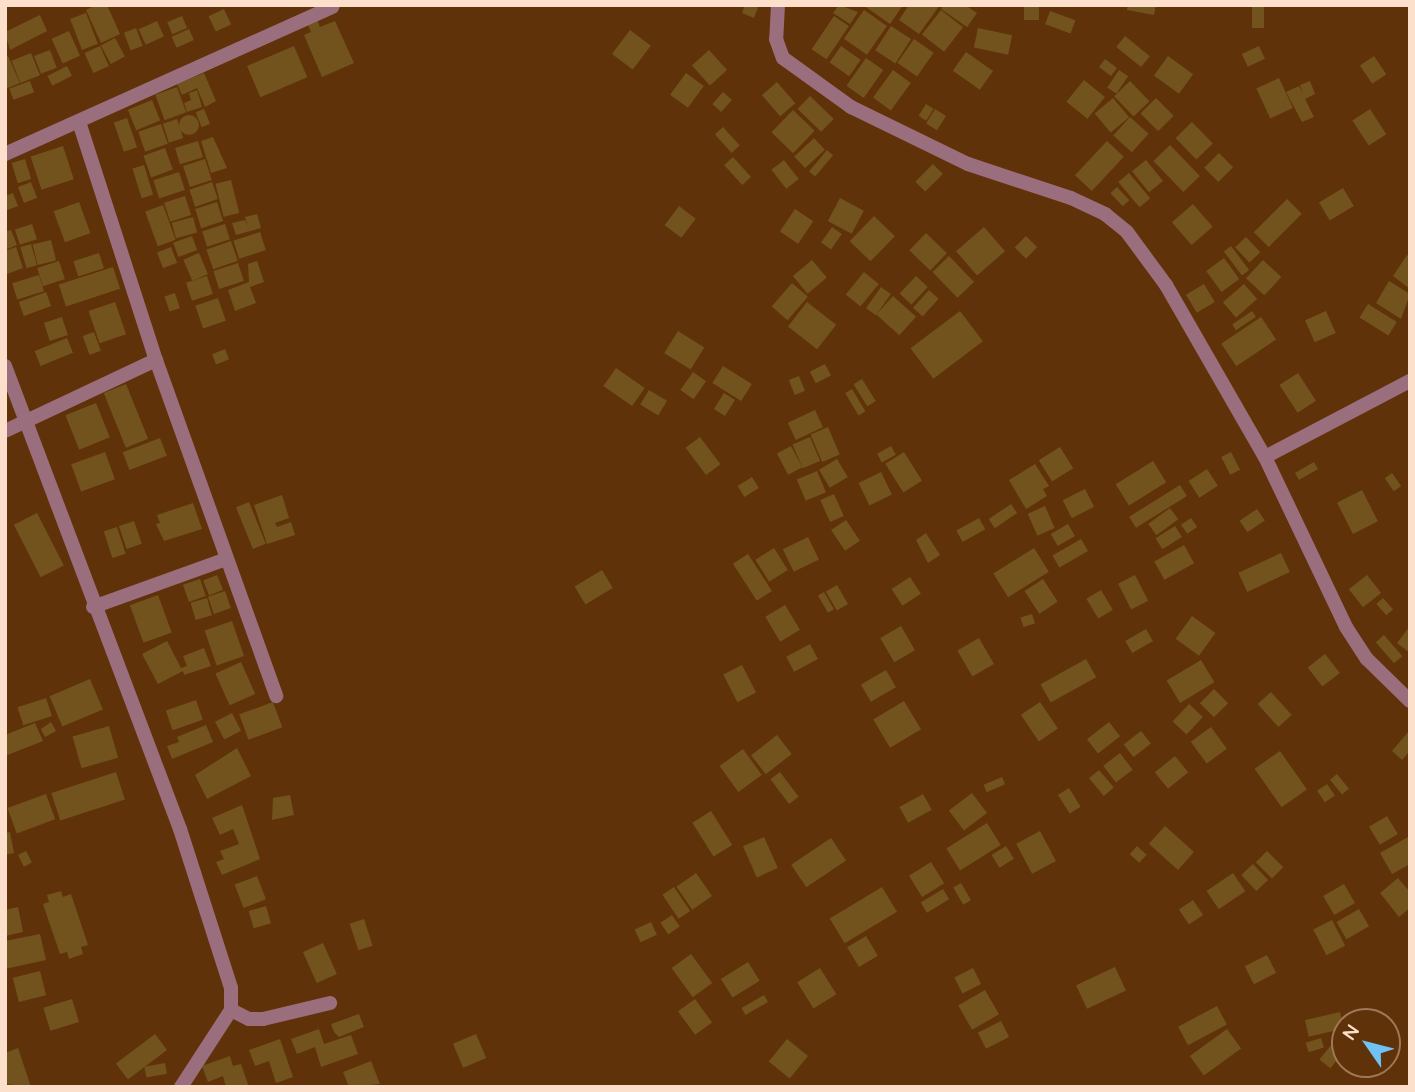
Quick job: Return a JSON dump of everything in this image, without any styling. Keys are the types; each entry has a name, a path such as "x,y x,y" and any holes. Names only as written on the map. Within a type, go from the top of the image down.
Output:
{"street":[{"path":"778,5 776,39 783,58 851,107 968,164 1071,198 1105,214 1127,232 1167,285 1265,457 1346,627 1367,659 1410,701"},
{"path":"5,154 332,7"},
{"path":"79,122 156,360 276,696"},
{"path":"5,431 156,360"},
{"path":"5,366 93,607 180,829 231,988 230,1010 181,1087"},
{"path":"1265,457 1410,381"},
{"path":"93,607 226,559"},
{"path":"230,1010 249,1019 263,1019 330,1003"}],"building":[{"path":"96,5 107,5 120,34 101,43 86,10"},
{"path":"745,5 759,5 754,18 742,13"},
{"path":"839,5 858,12 850,24 833,13"},
{"path":"863,5 903,5 890,24"},
{"path":"909,5 940,5 919,34 899,20"},
{"path":"944,5 965,5 977,13 967,27 941,9"},
{"path":"1024,5 1039,5 1039,20 1024,20"},
{"path":"1128,5 1156,5 1154,15 1127,10"},
{"path":"1252,5 1264,5 1264,28 1252,28"},
{"path":"224,9 231,24 216,32 209,16"},
{"path":"864,10 887,26 867,55 844,39"},
{"path":"941,10 963,27 944,52 922,34"},
{"path":"1050,11 1075,20 1071,33 1045,24"},
{"path":"86,13 98,44 82,50 70,19"},
{"path":"40,15 47,31 10,50 5,32"},
{"path":"182,16 187,28 172,34 167,22"},
{"path":"834,16 849,26 827,59 812,49"},
{"path":"317,19 320,27 335,21 354,63 322,77 304,35 311,32 307,23"},
{"path":"157,21 164,37 146,45 139,29"},
{"path":"891,26 911,39 895,63 875,50"},
{"path":"136,28 143,46 131,50 124,33"},
{"path":"978,28 1012,35 1008,55 974,48"},
{"path":"189,29 194,40 177,48 172,37"},
{"path":"630,30 651,46 633,70 612,54"},
{"path":"69,31 80,56 63,63 52,39"},
{"path":"1125,36 1150,56 1141,67 1116,47"},
{"path":"115,38 125,57 111,64 101,46"},
{"path":"914,39 934,53 917,77 897,63"},
{"path":"100,46 109,66 93,73 84,53"},
{"path":"294,46 307,77 260,97 247,66"},
{"path":"841,46 861,60 849,76 830,62"},
{"path":"1259,46 1265,59 1248,67 1242,54"},
{"path":"50,50 57,68 41,74 34,56"},
{"path":"709,50 727,70 710,85 692,65"},
{"path":"966,52 993,71 980,90 953,71"},
{"path":"31,53 40,75 21,83 12,61"},
{"path":"8,56 20,83 5,89 5,57"},
{"path":"1168,56 1193,74 1179,94 1154,75"},
{"path":"1374,56 1386,74 1372,84 1360,66"},
{"path":"866,58 883,70 864,98 846,86"},
{"path":"1105,59 1117,68 1111,76 1099,67"},
{"path":"67,66 72,76 52,86 47,76"},
{"path":"893,70 911,83 891,110 873,98"},
{"path":"1119,70 1128,76 1116,94 1107,87"},
{"path":"204,73 216,101 205,107 197,88 182,95 177,84"},
{"path":"686,73 704,86 688,108 670,95"},
{"path":"1279,78 1293,108 1270,118 1256,89"},
{"path":"1084,80 1105,97 1087,119 1066,102"},
{"path":"30,81 34,92 13,100 9,89"},
{"path":"1130,81 1149,101 1134,116 1114,96"},
{"path":"1310,81 1315,94 1305,99 1314,117 1302,122 1286,92 1299,86 1303,94 1300,85"},
{"path":"777,82 795,103 780,116 762,95"},
{"path":"177,87 186,112 165,120 155,95"},
{"path":"197,90 202,107 187,112 184,103 191,100 189,93"},
{"path":"723,92 732,100 721,112 712,104"},
{"path":"810,96 834,119 821,132 797,109"},
{"path":"1113,98 1129,117 1111,133 1095,113"},
{"path":"1156,98 1174,116 1158,131 1140,114"},
{"path":"152,100 160,120 136,130 128,110"},
{"path":"926,104 934,109 926,121 919,116"},
{"path":"204,109 210,124 202,127 196,112"},
{"path":"935,109 946,116 937,130 926,123"},
{"path":"1370,109 1386,134 1369,146 1352,120"},
{"path":"793,110 815,131 793,153 771,132"},
{"path":"189,115 196,118 199,125 196,132 189,135 182,132 179,125 182,118"},
{"path":"1130,117 1149,134 1132,152 1113,136"},
{"path":"127,118 137,147 124,152 114,123"},
{"path":"177,119 183,138 169,143 163,124"},
{"path":"1192,122 1213,144 1196,160 1175,138"},
{"path":"161,124 168,144 145,152 138,132"},
{"path":"723,127 740,146 732,153 715,134"},
{"path":"213,137 227,168 211,173 201,141"},
{"path":"814,138 825,150 805,168 794,156"},
{"path":"198,141 203,157 180,164 175,148"},
{"path":"1107,141 1124,157 1092,191 1075,175"},
{"path":"1170,145 1200,176 1183,192 1153,161"},
{"path":"63,146 74,179 41,190 31,157"},
{"path":"165,148 173,170 151,177 143,156"},
{"path":"827,150 833,155 815,177 809,171"},
{"path":"1219,153 1233,167 1218,182 1204,168"},
{"path":"733,157 751,177 742,185 724,165"},
{"path":"25,159 31,179 18,183 12,163"},
{"path":"205,159 212,180 190,187 183,166"},
{"path":"784,160 799,179 786,189 771,170"},
{"path":"1146,160 1163,181 1149,192 1132,171"},
{"path":"933,164 943,174 925,192 915,182"},
{"path":"144,165 153,195 142,198 133,169"},
{"path":"179,172 185,190 159,198 153,180"},
{"path":"1129,173 1150,198 1139,207 1118,182"},
{"path":"231,180 239,213 224,217 215,184"},
{"path":"31,182 37,198 24,203 18,187"},
{"path":"212,182 218,199 195,207 189,190"},
{"path":"1117,187 1129,200 1123,206 1110,193"},
{"path":"1343,188 1354,206 1330,220 1319,202"},
{"path":"13,193 18,206 5,211 5,196"},
{"path":"185,196 191,215 170,222 164,203"},
{"path":"840,198 864,211 852,234 828,221"},
{"path":"1287,199 1302,214 1269,247 1254,232"},
{"path":"79,202 90,233 65,242 54,211"},
{"path":"217,202 223,221 201,228 195,209"},
{"path":"1193,204 1213,227 1192,245 1172,222"},
{"path":"163,205 176,240 158,246 145,211"},
{"path":"679,206 696,219 681,238 665,225"},
{"path":"795,209 813,221 798,244 780,231"},
{"path":"257,214 261,228 236,235 232,223 245,220 248,226 245,217"},
{"path":"874,216 895,236 871,261 850,241"},
{"path":"193,217 197,232 176,238 172,223"},
{"path":"32,224 37,239 20,245 15,230"},
{"path":"225,224 230,239 207,247 202,231"},
{"path":"832,227 842,234 831,249 821,243"},
{"path":"984,227 1005,251 977,275 956,251"},
{"path":"11,230 17,245 5,250 5,232"},
{"path":"260,232 266,250 239,259 233,241"},
{"path":"926,233 947,253 930,270 909,250"},
{"path":"192,236 197,250 178,257 173,243"},
{"path":"1026,236 1037,247 1026,259 1015,247"},
{"path":"1246,237 1260,252 1249,263 1235,247"},
{"path":"51,240 56,260 38,265 33,245"},
{"path":"231,241 238,261 213,269 206,249"},
{"path":"31,244 37,265 26,268 20,247"},
{"path":"1231,246 1249,270 1242,275 1224,251"},
{"path":"16,247 23,268 7,274 5,251"},
{"path":"171,247 177,263 163,268 157,252"},
{"path":"99,253 104,268 78,277 73,261"},
{"path":"199,253 208,274 192,281 183,260"},
{"path":"1407,255 1410,257 1410,289 1393,276"},
{"path":"949,256 974,282 957,298 932,272"},
{"path":"1224,258 1239,279 1221,292 1206,271"},
{"path":"812,260 827,278 808,294 793,276"},
{"path":"1263,260 1281,277 1264,295 1246,278"},
{"path":"59,261 65,279 43,286 37,268"},
{"path":"257,261 264,282 250,287 256,303 235,311 228,290 249,282 248,264"},
{"path":"238,263 244,281 219,289 213,271"},
{"path":"113,267 120,289 66,306 59,285"},
{"path":"864,272 879,284 861,306 846,295"},
{"path":"39,275 44,291 17,299 12,283"},
{"path":"207,276 213,294 192,301 186,283"},
{"path":"916,276 928,287 911,304 900,294"},
{"path":"1389,281 1410,294 1401,319 1376,303"},
{"path":"792,283 808,297 788,320 772,306"},
{"path":"1204,284 1215,302 1197,313 1186,295"},
{"path":"1244,284 1257,299 1236,317 1223,302"},
{"path":"881,287 891,294 876,315 866,308"},
{"path":"929,290 939,299 923,317 913,308"},
{"path":"46,292 51,306 24,316 19,302"},
{"path":"175,293 180,308 169,312 165,296"},
{"path":"893,296 916,317 899,335 876,315"},
{"path":"218,298 226,321 203,329 195,306"},
{"path":"115,302 126,334 100,343 89,311"},
{"path":"807,302 836,325 817,349 788,326"},
{"path":"1368,304 1397,322 1388,336 1360,318"},
{"path":"960,311 983,341 933,379 910,348"},
{"path":"1252,311 1256,317 1236,330 1232,324"},
{"path":"1326,311 1336,333 1315,342 1305,320"},
{"path":"62,317 68,335 50,341 44,323"},
{"path":"1261,317 1276,339 1236,366 1221,344"},
{"path":"678,331 704,347 691,369 664,353"},
{"path":"94,332 101,351 90,355 83,336"},
{"path":"67,338 73,353 41,366 35,351"},
{"path":"225,349 229,359 216,364 212,354"},
{"path":"825,364 831,376 816,383 810,372"},
{"path":"723,366 752,384 741,401 712,383"},
{"path":"616,368 645,388 632,406 603,386"},
{"path":"693,372 706,381 693,399 680,390"},
{"path":"1298,373 1316,401 1298,413 1280,385"},
{"path":"799,376 805,391 795,395 789,380"},
{"path":"862,379 876,401 867,406 854,384"},
{"path":"126,384 148,439 126,448 104,393"},
{"path":"852,389 865,411 859,415 845,393"},
{"path":"649,390 667,401 658,415 640,405"},
{"path":"724,393 735,400 725,416 714,409"},
{"path":"96,403 110,437 79,450 65,415"},
{"path":"815,410 823,427 796,440 788,423"},
{"path":"828,427 840,455 822,462 811,434"},
{"path":"700,437 720,464 706,475 686,448"},
{"path":"810,437 820,461 803,468 793,444"},
{"path":"160,438 167,456 129,470 123,452"},
{"path":"791,446 802,467 788,475 777,454"},
{"path":"891,446 896,455 882,463 877,454"},
{"path":"1060,447 1073,468 1052,481 1039,460"},
{"path":"105,452 115,479 81,492 71,464"},
{"path":"904,452 922,481 903,492 885,464"},
{"path":"1231,452 1240,470 1230,475 1221,457"},
{"path":"837,459 848,477 830,488 819,470"},
{"path":"1153,461 1166,482 1129,506 1116,484"},
{"path":"1314,462 1318,469 1299,480 1295,473"},
{"path":"1035,464 1049,486 1043,489 1047,496 1026,509 1009,480"},
{"path":"1207,469 1218,486 1199,498 1189,481"},
{"path":"817,471 826,492 806,501 797,480"},
{"path":"881,472 892,494 869,505 859,483"},
{"path":"1392,473 1401,486 1394,491 1385,478"},
{"path":"752,477 759,488 744,497 738,486"},
{"path":"1180,485 1187,496 1136,528 1129,517"},
{"path":"1085,489 1094,507 1072,518 1063,500"},
{"path":"1362,490 1378,521 1353,534 1337,503"},
{"path":"834,494 844,516 830,522 820,500"},
{"path":"282,495 289,518 275,523 277,527 291,522 295,535 267,544 254,505"},
{"path":"249,502 266,544 253,549 236,507"},
{"path":"193,503 202,529 164,541 156,524 160,523 157,515"},
{"path":"1011,504 1017,513 995,528 989,519"},
{"path":"1045,506 1055,528 1037,536 1028,514"},
{"path":"1170,508 1178,519 1156,535 1148,524"},
{"path":"1257,509 1265,521 1247,532 1240,521"},
{"path":"37,513 64,566 41,577 14,525"},
{"path":"979,518 985,529 963,542 956,531"},
{"path":"1191,518 1197,527 1187,534 1181,525"},
{"path":"846,520 860,541 845,551 831,530"},
{"path":"134,521 142,544 127,549 119,526"},
{"path":"1068,524 1075,536 1058,546 1051,534"},
{"path":"1175,526 1182,537 1162,549 1155,538"},
{"path":"117,527 126,554 112,558 104,531"},
{"path":"926,533 940,555 928,563 916,540"},
{"path":"808,537 819,559 794,572 783,549"},
{"path":"1081,539 1088,551 1059,568 1052,556"},
{"path":"1184,545 1194,563 1164,580 1154,561"},
{"path":"774,548 788,570 769,582 755,560"},
{"path":"1034,548 1049,572 1008,597 993,573"},
{"path":"1281,553 1290,572 1247,592 1238,573"},
{"path":"748,554 772,591 757,601 733,564"},
{"path":"602,570 613,588 585,604 575,586"},
{"path":"217,575 223,590 209,595 203,581"},
{"path":"1135,575 1148,601 1131,609 1118,584"},
{"path":"1367,575 1381,593 1363,607 1349,589"},
{"path":"910,577 921,594 902,606 892,589"},
{"path":"200,579 206,596 189,602 183,585"},
{"path":"1043,579 1058,602 1039,614 1025,591"},
{"path":"837,585 848,604 837,611 826,592"},
{"path":"1101,590 1113,610 1098,618 1086,599"},
{"path":"225,591 231,608 214,614 208,597"},
{"path":"824,592 834,609 828,613 818,596"},
{"path":"158,595 172,633 143,643 130,605"},
{"path":"207,598 212,615 196,620 191,603"},
{"path":"1383,598 1393,609 1386,615 1376,604"},
{"path":"785,605 800,630 780,642 765,617"},
{"path":"1032,614 1035,624 1023,627 1021,618"},
{"path":"1192,616 1215,633 1199,656 1176,639"},
{"path":"232,621 244,656 217,665 205,630"},
{"path":"901,626 915,650 894,662 880,638"},
{"path":"1410,626 1410,653 1397,643"},
{"path":"1146,629 1153,641 1132,653 1125,641"},
{"path":"1384,635 1402,656 1394,663 1376,642"},
{"path":"979,638 994,664 972,676 957,650"},
{"path":"167,641 181,668 187,666 183,656 204,648 211,666 184,675 183,671 158,684 142,654"},
{"path":"810,644 818,659 794,672 786,657"},
{"path":"1325,654 1340,673 1322,686 1308,668"},
{"path":"1086,659 1096,677 1051,703 1041,684"},
{"path":"1201,660 1214,682 1180,703 1167,681"},
{"path":"241,662 255,694 230,705 215,673"},
{"path":"742,665 756,693 737,702 723,675"},
{"path":"886,670 896,687 871,702 861,684"},
{"path":"90,679 103,709 62,727 49,696"},
{"path":"1214,689 1228,703 1214,717 1200,703"},
{"path":"1271,692 1292,715 1278,727 1258,704"},
{"path":"46,698 52,716 23,725 17,707"},
{"path":"196,700 203,720 173,730 166,710"},
{"path":"904,701 921,729 890,748 873,720"},
{"path":"273,702 282,727 248,740 239,714"},
{"path":"1040,702 1058,729 1039,741 1021,715"},
{"path":"1189,704 1203,717 1187,735 1173,722"},
{"path":"232,713 241,731 224,739 215,722"},
{"path":"51,722 56,731 45,737 41,729"},
{"path":"1109,722 1120,736 1098,753 1087,739"},
{"path":"35,723 43,741 5,756 5,735"},
{"path":"206,725 213,742 172,759 167,746 179,742 177,737"},
{"path":"109,726 118,758 82,768 72,736"},
{"path":"1211,727 1227,749 1207,764 1191,742"},
{"path":"1141,731 1151,744 1134,757 1124,745"},
{"path":"1408,732 1410,751 1402,760 1392,751"},
{"path":"777,735 792,754 766,774 751,755"},
{"path":"237,748 251,776 207,799 195,775"},
{"path":"743,749 762,775 738,792 720,766"},
{"path":"1280,751 1307,790 1282,807 1255,769"},
{"path":"1120,753 1133,770 1116,782 1103,766"},
{"path":"1175,756 1188,772 1168,789 1155,772"},
{"path":"1099,770 1114,788 1104,796 1089,778"},
{"path":"116,772 125,800 60,821 51,793"},
{"path":"780,772 799,797 789,804 770,779"},
{"path":"1337,774 1349,789 1342,794 1330,780"},
{"path":"1002,777 1005,784 987,792 984,785"},
{"path":"1327,784 1335,796 1325,802 1317,791"},
{"path":"1069,788 1081,807 1070,814 1058,795"},
{"path":"972,793 987,813 964,830 949,810"},
{"path":"46,794 55,819 17,833 7,808"},
{"path":"923,794 932,810 908,823 899,807"},
{"path":"290,795 294,815 272,820 273,798"},
{"path":"242,805 260,859 222,875 216,862 224,859 220,851 239,844 233,829 220,835 212,818"},
{"path":"711,811 732,845 714,857 692,823"},
{"path":"1387,816 1398,834 1380,845 1369,827"},
{"path":"987,823 1001,845 960,870 946,848"},
{"path":"1165,826 1194,852 1178,870 1149,844"},
{"path":"1040,831 1056,861 1032,874 1016,844"},
{"path":"10,832 14,853 5,855 5,833"},
{"path":"764,837 778,868 757,877 743,846"},
{"path":"1408,837 1410,864 1392,874 1380,853"},
{"path":"831,838 846,860 806,887 791,865"},
{"path":"1006,846 1014,859 1000,868 992,855"},
{"path":"1137,846 1147,855 1139,863 1130,854"},
{"path":"26,851 32,863 24,867 18,855"},
{"path":"1267,851 1283,867 1272,879 1256,862"},
{"path":"931,862 944,883 922,897 909,876"},
{"path":"1253,864 1268,880 1256,891 1241,875"},
{"path":"696,873 712,896 692,910 676,887"},
{"path":"1233,873 1245,891 1219,909 1206,891"},
{"path":"257,876 266,899 244,908 235,885"},
{"path":"1398,878 1410,892 1410,908 1399,917 1380,893"},
{"path":"961,883 971,900 963,905 953,888"},
{"path":"1344,884 1355,903 1334,915 1323,896"},
{"path":"674,887 690,911 679,919 662,895"},
{"path":"882,887 897,912 845,943 830,918"},
{"path":"943,889 949,899 927,913 921,902"},
{"path":"61,891 63,897 71,894 88,945 81,947 83,954 69,959 67,952 60,954 43,904 49,902 47,895"},
{"path":"1193,900 1203,915 1189,924 1179,910"},
{"path":"266,906 271,923 254,928 249,911"},
{"path":"18,907 23,932 5,936 5,910"},
{"path":"1359,909 1369,926 1346,939 1336,922"},
{"path":"672,915 680,927 668,934 660,923"},
{"path":"364,919 373,946 358,950 350,924"},
{"path":"1332,920 1345,946 1326,955 1313,930"},
{"path":"651,922 657,935 641,942 635,930"},
{"path":"40,934 46,960 5,969 5,941"},
{"path":"866,936 878,956 859,967 847,947"},
{"path":"323,943 337,974 317,983 303,952"},
{"path":"691,954 712,983 693,997 672,968"},
{"path":"1267,955 1276,973 1254,984 1245,966"},
{"path":"748,962 760,981 733,998 721,979"},
{"path":"1115,967 1126,991 1087,1009 1076,985"},
{"path":"820,968 836,994 814,1009 797,982"},
{"path":"973,968 981,984 962,994 954,978"},
{"path":"40,971 46,995 19,1002 13,978"},
{"path":"985,990 999,1014 972,1030 958,1006"},
{"path":"764,995 768,1002 745,1015 741,1008"},
{"path":"72,999 79,1022 50,1031 43,1008"},
{"path":"695,999 712,1022 695,1035 678,1011"},
{"path":"1217,1006 1227,1025 1188,1045 1178,1027"},
{"path":"359,1014 364,1027 339,1037 334,1032 331,1024"},
{"path":"1331,1014 1331,1032 1309,1037 1305,1020"},
{"path":"1001,1021 1009,1037 986,1049 978,1033"},
{"path":"319,1029 324,1044 351,1035 358,1054 321,1067 315,1047 297,1054 291,1039"},
{"path":"1227,1029 1241,1048 1204,1075 1190,1056"},
{"path":"155,1034 167,1050 128,1079 116,1063"},
{"path":"476,1034 486,1058 463,1068 453,1044"},
{"path":"1321,1038 1324,1048 1309,1052 1306,1043"},
{"path":"280,1039 293,1077 276,1083 269,1061 255,1066 249,1050"},
{"path":"787,1039 808,1056 790,1079 769,1062"},
{"path":"1331,1045 1331,1067 1319,1060"},
{"path":"18,1048 31,1087 5,1084 5,1053"},
{"path":"230,1056 233,1066 241,1064 249,1087 226,1087 223,1076 208,1082 202,1066"},
{"path":"371,1061 380,1084 349,1087 343,1072"},
{"path":"165,1063 167,1074 146,1077 144,1067"}]}
